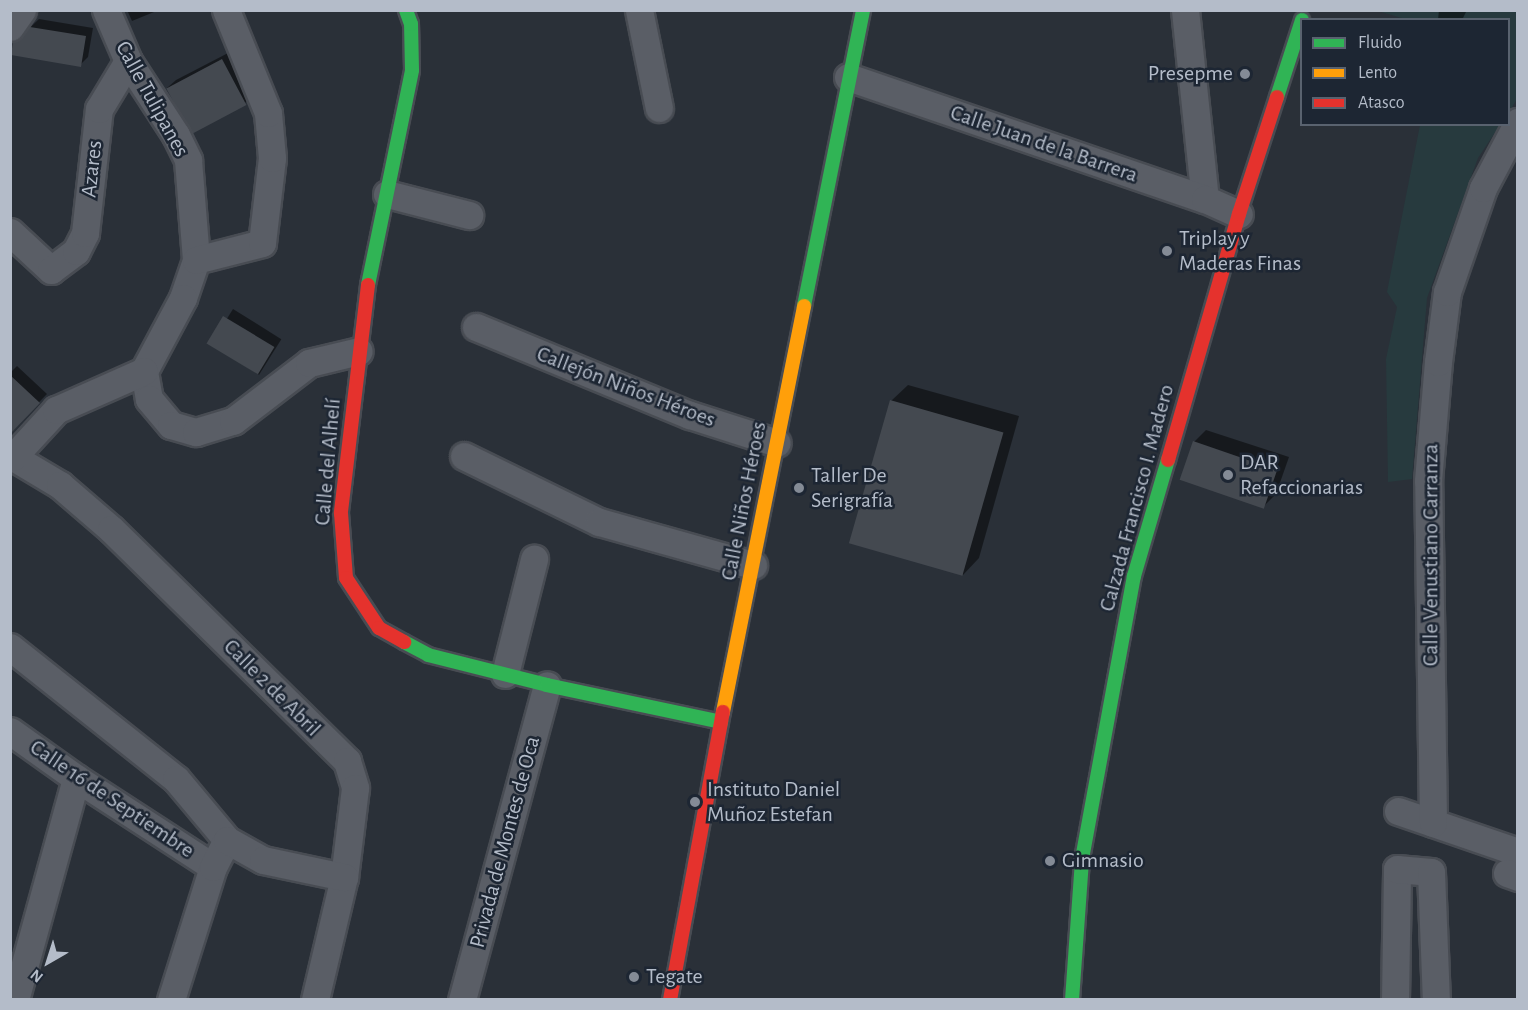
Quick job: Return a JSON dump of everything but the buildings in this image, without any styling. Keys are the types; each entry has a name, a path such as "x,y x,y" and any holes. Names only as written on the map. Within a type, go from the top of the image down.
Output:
{"main road":[{"name":"Calle del Alhelí","path":"406,10 411,24 412,70 371,268 359,351 341,513 346,578 379,628 428,655 547,685 721,722"},
{"name":"Calle Niños Héroes","path":"670,999 721,722 863,10"},
{"name":"Calzada Francisco I. Madero","path":"1072,999 1082,859 1134,576 1239,214 1300,26"}],"street":[{"path":"10,27 22,10"},
{"name":"Calle Tulipanes","path":"106,10 128,61 176,135 188,160 196,260 183,298 144,370"},
{"path":"196,260 262,243 272,158 268,113 226,10"},
{"path":"639,10 659,108"},
{"path":"1185,10 1205,199"},
{"name":"Azares","path":"10,232 51,270 76,251 85,233 99,109 128,61"},
{"name":"Calle Juan de la Barrera","path":"848,77 1205,199 1239,214"},
{"name":"Calle Venustiano Carranza","path":"1434,823 1428,481 1438,362 1447,292 1483,188 1518,122"},
{"path":"387,194 469,215"},
{"name":"Callejón Niños Héroes","path":"476,327 690,415 777,443"},
{"path":"12,457 56,410 144,370 149,399 171,425 196,432 233,421 309,363 359,351"},
{"path":"464,456 599,522 753,565"},
{"name":"Calle 2 de Abril","path":"12,457 60,485 111,529 347,761 355,788 344,877 315,999"},
{"path":"505,675 534,559"},
{"path":"10,647 176,779 227,840 262,860 344,877"},
{"name":"Privada de Montes de Oca","path":"462,999 547,685"},
{"name":"Calle 16 de Septiembre","path":"10,731 76,778 213,867"},
{"path":"15,999 76,778"},
{"path":"1398,811 1434,823 1514,867"},
{"path":"171,999 213,867 227,840"},
{"path":"1395,999 1396,869 1431,872 1436,999"}],"green space":[{"path":"1378,11 1517,11 1517,99 1510,110 1510,18 1402,18"},
{"path":"1420,126 1499,126 1478,158 1427,298 1412,479 1388,482 1386,359 1397,307 1387,292"}],"traffic: fast":[{"path":"368,285 412,70 411,24 406,10"},
{"path":"804,306 863,10"},
{"path":"1277,97 1300,26"},
{"path":"1072,1000 1082,859 1134,576 1168,460"},
{"path":"404,642 428,655 547,685 721,722"}],"traffic: slow":[{"path":"723,712 804,306"}],"traffic: jam":[{"path":"1168,460 1239,214 1277,97"},
{"path":"368,285 341,513 346,578 379,628 404,642"},
{"path":"670,1000 723,712"}],"place":[{"name":"Presepme","path":"1245,74"},
{"name":"Triplay y Maderas Finas","path":"1167,251"},
{"name":"DAR Refaccionarias","path":"1228,475"},
{"name":"Taller De Serigrafía","path":"799,488"},
{"name":"Instituto Daniel Muñoz Estefan","path":"695,802"},
{"name":"Gimnasio","path":"1050,861"},
{"name":"Tegate","path":"634,977"}]}
